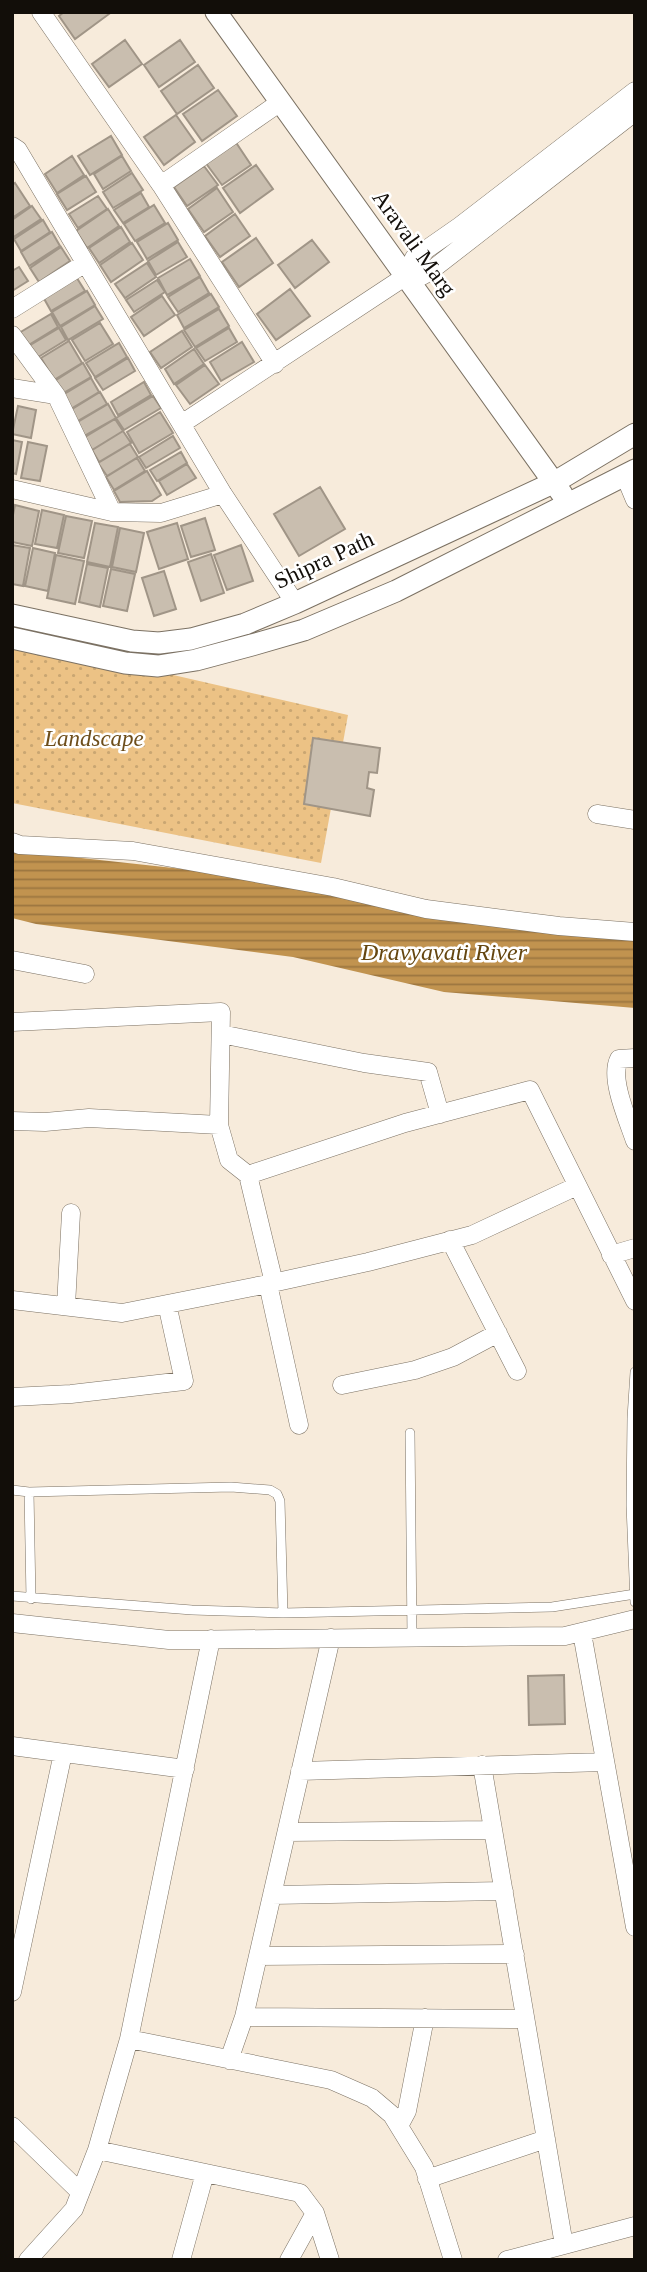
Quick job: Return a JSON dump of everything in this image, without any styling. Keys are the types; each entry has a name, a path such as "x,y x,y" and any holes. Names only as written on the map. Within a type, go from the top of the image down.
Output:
{"street":[{"path":"41,12 161,184 275,364"},
{"name":"Aravali Marg","path":"216,12 279,103 408,274 555,482 568,505"},
{"path":"183,424 408,274 414,258 460,226 635,91"},
{"path":"161,184 279,103"},
{"path":"408,274 422,276 429,272 635,112"},
{"path":"12,146 18,150 223,494 295,603"},
{"path":"12,309 84,264"},
{"path":"12,335 56,395 112,512"},
{"path":"12,387 56,395"},
{"name":"Shipra Path","path":"12,615 132,641 159,643 191,639 234,627 295,603 555,482 635,434"},
{"path":"12,638 125,663 158,666 196,660 315,625 396,591 630,473 635,500"},
{"path":"12,489 112,512 161,513 223,494"},
{"path":"597,814 635,820"},
{"path":"12,842 20,845 133,851 332,887 426,909 559,926 635,932"},
{"path":"12,960 85,974"},
{"path":"12,1028 13,1022 56,1018 221,1012 219,1125 229,1160 248,1175 299,1425"},
{"path":"220,1034 365,1063 428,1072 440,1114"},
{"path":"635,1058 619,1059 615,1066 616,1081 635,1141"},
{"path":"248,1175 440,1114 530,1090 635,1301"},
{"path":"12,1121 45,1122 89,1118 219,1125"},
{"path":"12,1300 122,1313 271,1283 368,1262 472,1235 576,1186"},
{"path":"66,1306 71,1213"},
{"path":"450,1240 517,1371"},
{"path":"611,1255 635,1248"},
{"path":"12,1398 184,1381 167,1304"},
{"path":"342,1385 415,1370 453,1357 498,1333"},
{"path":"12,1623 169,1640 565,1636 635,1619"},
{"path":"582,1633 635,1927"},
{"path":"229,2060 244,2017 331,1638"},
{"path":"28,2260 74,2209 97,2150 129,2039 211,1639"},
{"path":"12,1746 185,1769"},
{"path":"12,1992 63,1753"},
{"path":"300,1771 605,1762"},
{"path":"482,1765 564,2245"},
{"path":"286,1832 493,1830"},
{"path":"272,1895 503,1891"},
{"path":"258,1956 514,1954"},
{"path":"244,2017 525,2018"},
{"path":"399,2126 407,2111 425,2018"},
{"path":"129,2039 331,2080 372,2098 392,2115 424,2167 453,2260"},
{"path":"12,2126 80,2192"},
{"path":"428,2179 546,2139"},
{"path":"97,2150 300,2193 315,2213 330,2260"},
{"path":"181,2260 205,2173"},
{"path":"289,2260 315,2213"},
{"path":"510,2259 635,2226"}],"lane":[{"path":"12,1596 192,1610 283,1612 552,1607 634,1597 631,1443 635,1372"},
{"path":"410,1433 412,1638"},
{"path":"12,1490 29,1492 231,1486 270,1490 280,1501 283,1612"},
{"path":"29,1492 32,1599"}],"green space":[{"name":"Landscape","path":"12,638 348,715 321,863 12,803"}],"water":[{"name":"Dravyavati River","path":"12,844 63,856 264,878 635,934 635,1008 444,992 293,957 36,924 12,918"}],"building":[{"path":"64,12 109,14 75,39 59,16"},
{"path":"125,40 142,64 109,87 92,64"},
{"path":"180,40 195,62 159,87 144,65"},
{"path":"198,65 214,88 177,114 161,91"},
{"path":"218,90 237,116 202,141 183,114"},
{"path":"176,115 195,142 164,165 144,137"},
{"path":"111,136 122,155 90,175 78,156"},
{"path":"235,141 251,165 222,185 205,162"},
{"path":"72,156 84,175 57,193 45,174"},
{"path":"122,156 131,171 103,189 94,174"},
{"path":"256,165 273,189 240,213 223,188"},
{"path":"204,166 218,185 187,206 174,187"},
{"path":"132,173 143,190 113,208 103,192"},
{"path":"86,176 96,192 67,210 57,194"},
{"path":"15,183 30,206 12,218 12,185"},
{"path":"217,188 233,212 204,232 188,209"},
{"path":"141,193 149,207 123,223 114,210"},
{"path":"98,196 107,209 78,228 69,214"},
{"path":"154,205 165,223 135,241 124,224"},
{"path":"32,206 41,219 12,238 12,220"},
{"path":"108,209 119,226 87,248 76,231"},
{"path":"235,214 250,236 220,257 205,236"},
{"path":"43,220 50,232 21,251 14,239"},
{"path":"168,223 178,240 147,259 137,242"},
{"path":"121,227 130,242 99,263 89,248"},
{"path":"52,232 60,246 29,266 21,252"},
{"path":"256,238 273,263 239,287 222,262"},
{"path":"312,240 329,262 295,288 278,265"},
{"path":"178,242 187,257 156,275 148,261"},
{"path":"132,243 143,260 111,282 100,265"},
{"path":"61,247 70,261 39,282 30,268"},
{"path":"190,259 200,276 167,295 158,278"},
{"path":"147,263 156,277 125,298 115,284"},
{"path":"19,267 28,281 12,291 12,271"},
{"path":"75,275 85,291 51,311 42,295"},
{"path":"200,277 209,293 178,312 168,297"},
{"path":"157,280 165,292 134,312 126,300"},
{"path":"290,289 310,316 276,340 257,314"},
{"path":"87,291 95,305 60,326 52,312"},
{"path":"211,294 219,307 184,328 177,315"},
{"path":"162,296 175,315 144,336 131,317"},
{"path":"95,306 103,319 68,340 61,327"},
{"path":"219,309 229,326 195,347 184,330"},
{"path":"51,314 58,327 27,346 19,333"},
{"path":"100,323 113,344 85,361 72,340"},
{"path":"59,328 66,340 35,359 27,347"},
{"path":"229,328 237,342 205,361 196,348"},
{"path":"182,331 192,347 161,368 150,352"},
{"path":"69,341 82,363 54,380 41,358"},
{"path":"242,342 254,362 221,381 210,362"},
{"path":"119,343 127,357 95,377 86,363"},
{"path":"194,349 204,364 174,384 165,369"},
{"path":"128,358 135,371 103,390 95,378"},
{"path":"83,363 91,377 60,395 53,382"},
{"path":"205,365 219,384 190,404 176,385"},
{"path":"91,378 99,392 69,410 61,396"},
{"path":"144,382 151,395 118,415 111,402"},
{"path":"100,392 107,404 76,422 69,411"},
{"path":"153,396 161,408 124,430 116,418"},
{"path":"108,404 116,418 84,436 76,423"},
{"path":"18,406 36,410 31,438 12,434"},
{"path":"160,412 173,433 139,453 127,432"},
{"path":"115,419 123,431 92,450 85,437"},
{"path":"123,431 131,443 99,462 92,450"},
{"path":"173,436 180,448 146,468 139,457"},
{"path":"12,440 22,442 16,474 12,473"},
{"path":"28,442 47,446 40,481 21,478"},
{"path":"130,444 138,457 107,476 98,463"},
{"path":"181,452 187,463 157,481 150,470"},
{"path":"137,458 145,471 114,490 106,477"},
{"path":"187,464 196,478 167,495 159,481"},
{"path":"147,471 161,495 152,501 120,502 114,491"},
{"path":"320,487 345,529 299,556 274,514"},
{"path":"15,505 39,511 32,546 12,542"},
{"path":"42,510 64,515 57,548 35,544"},
{"path":"66,516 92,521 84,558 58,553"},
{"path":"205,518 215,550 191,557 181,526"},
{"path":"95,523 118,527 110,567 87,562"},
{"path":"177,523 188,559 159,569 147,532"},
{"path":"120,528 144,533 136,572 112,567"},
{"path":"12,545 30,548 23,586 12,584"},
{"path":"241,545 253,581 227,590 214,555"},
{"path":"33,548 55,553 48,591 25,586"},
{"path":"211,554 224,593 201,601 188,562"},
{"path":"56,555 84,561 75,604 47,598"},
{"path":"87,564 108,568 100,607 79,602"},
{"path":"111,569 135,574 127,611 103,606"},
{"path":"164,571 176,609 154,616 142,578"},
{"path":"313,738 380,748 377,773 369,772 367,788 374,790 370,816 304,804"},
{"path":"564,1675 565,1724 529,1725 528,1676"}]}
